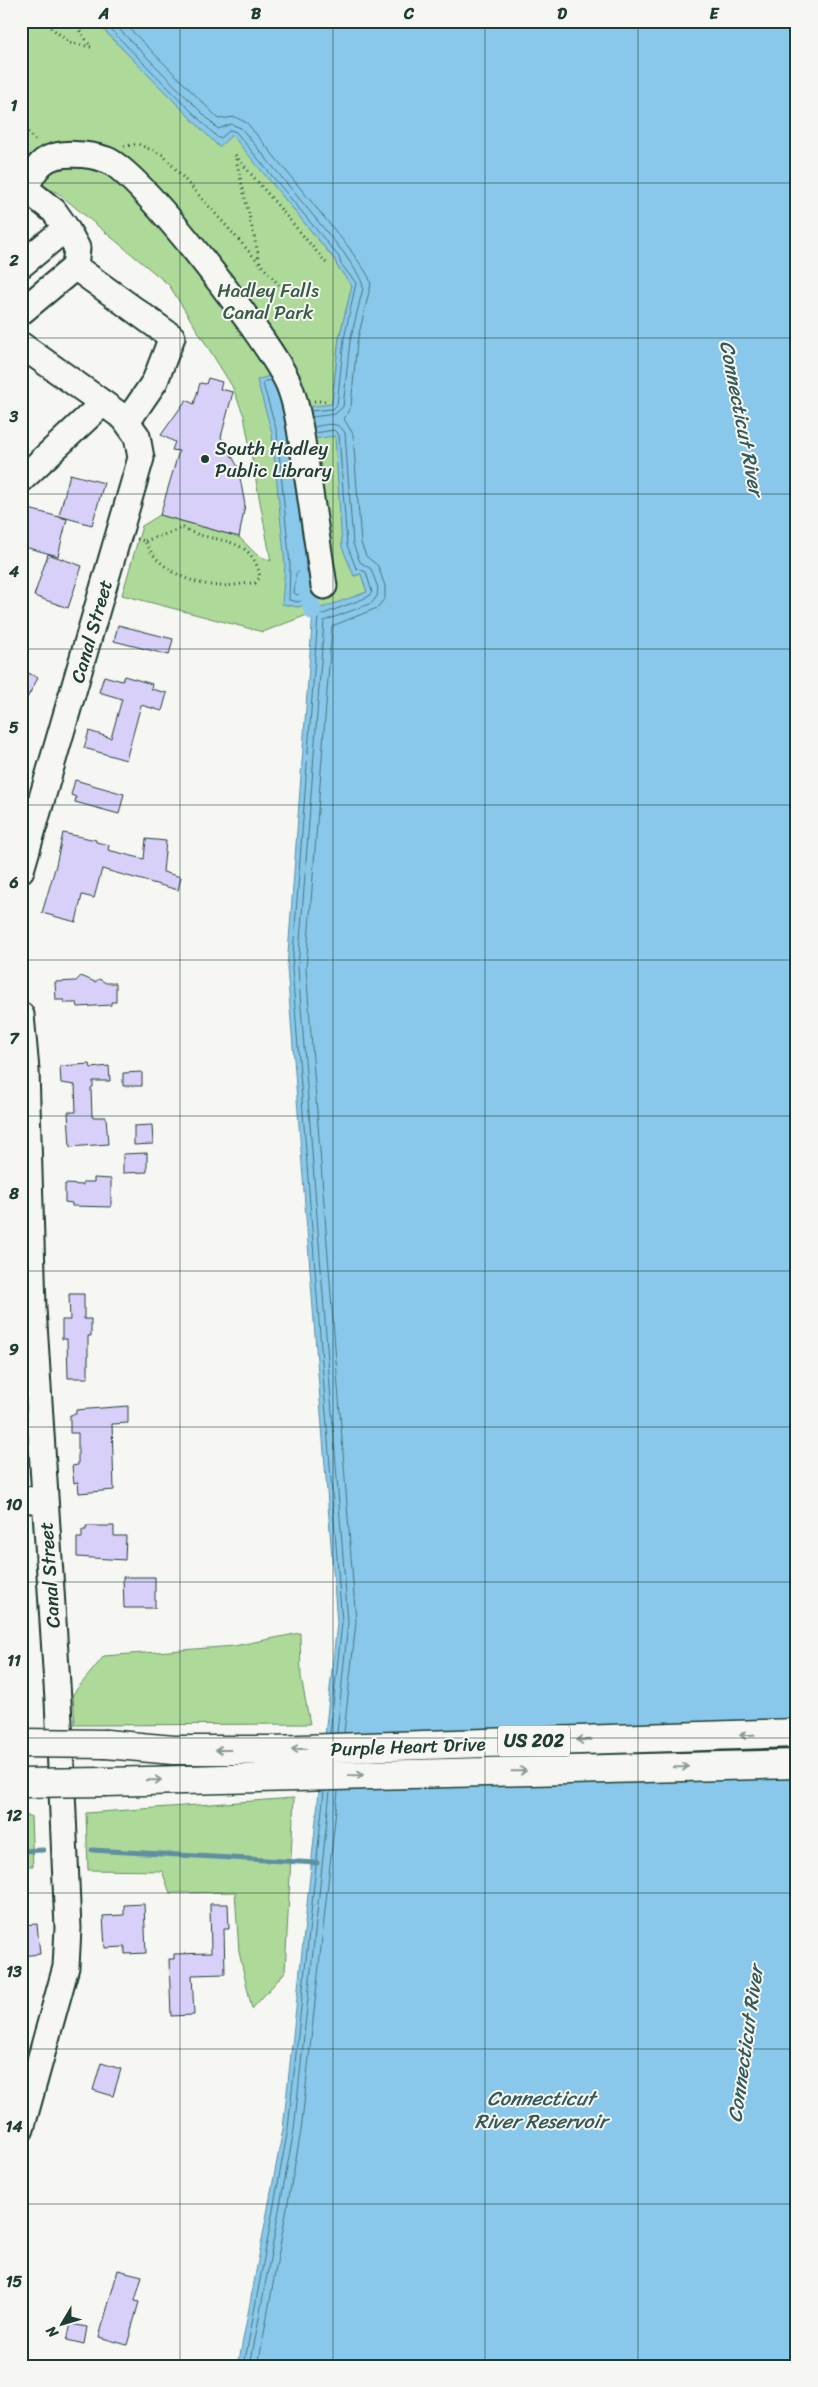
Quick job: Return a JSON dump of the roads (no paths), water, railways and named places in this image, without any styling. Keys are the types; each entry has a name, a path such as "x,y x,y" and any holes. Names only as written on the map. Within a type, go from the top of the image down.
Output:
{"main road":[{"name":"Purple Heart Drive","path":"21,1743 106,1744 173,1750 272,1750 796,1733"},
{"name":"Purple Heart Drive","path":"21,1784 795,1764"}],"street":[{"path":"21,312 75,267 77,248 54,211 23,186 43,162 64,154 90,155 109,161 135,182 198,254 266,345 288,383 296,408 302,440 324,586"},
{"path":"21,265 66,228"},
{"path":"75,267 172,337 155,381 127,422"},
{"name":"Canal Street","path":"21,346 127,422 139,443 141,458 21,870"},
{"path":"21,480 103,403"},
{"name":"Canal Street","path":"21,1015 26,1070 33,1300 33,1500 58,1700 68,1928 66,1967 32,2044 23,2118"}],"water":[{"name":"Connecticut River Reservoir","path":"95,21 797,21 797,2366 238,2366 283,2129 337,1623 287,968 313,611 367,592 361,574 354,576 342,547 335,436 297,441 310,545 314,602 298,607 282,604 285,565 272,433 257,380 272,375 287,409 332,404 339,338 352,286 337,266 335,260 232,135 219,147"}],"waterway":[{"path":"304,580 313,611"},
{"path":"21,1851 43,1850"},
{"path":"92,1850 317,1863"}],"place":[{"name":"South Hadley Public Library","path":"205,459"}],"park label":[{"name":"Hadley Falls Canal Park","path":"268,301"}],"water label":[{"name":"Connecticut River","path":"742,418"},
{"name":"Connecticut River","path":"745,2044"}]}
